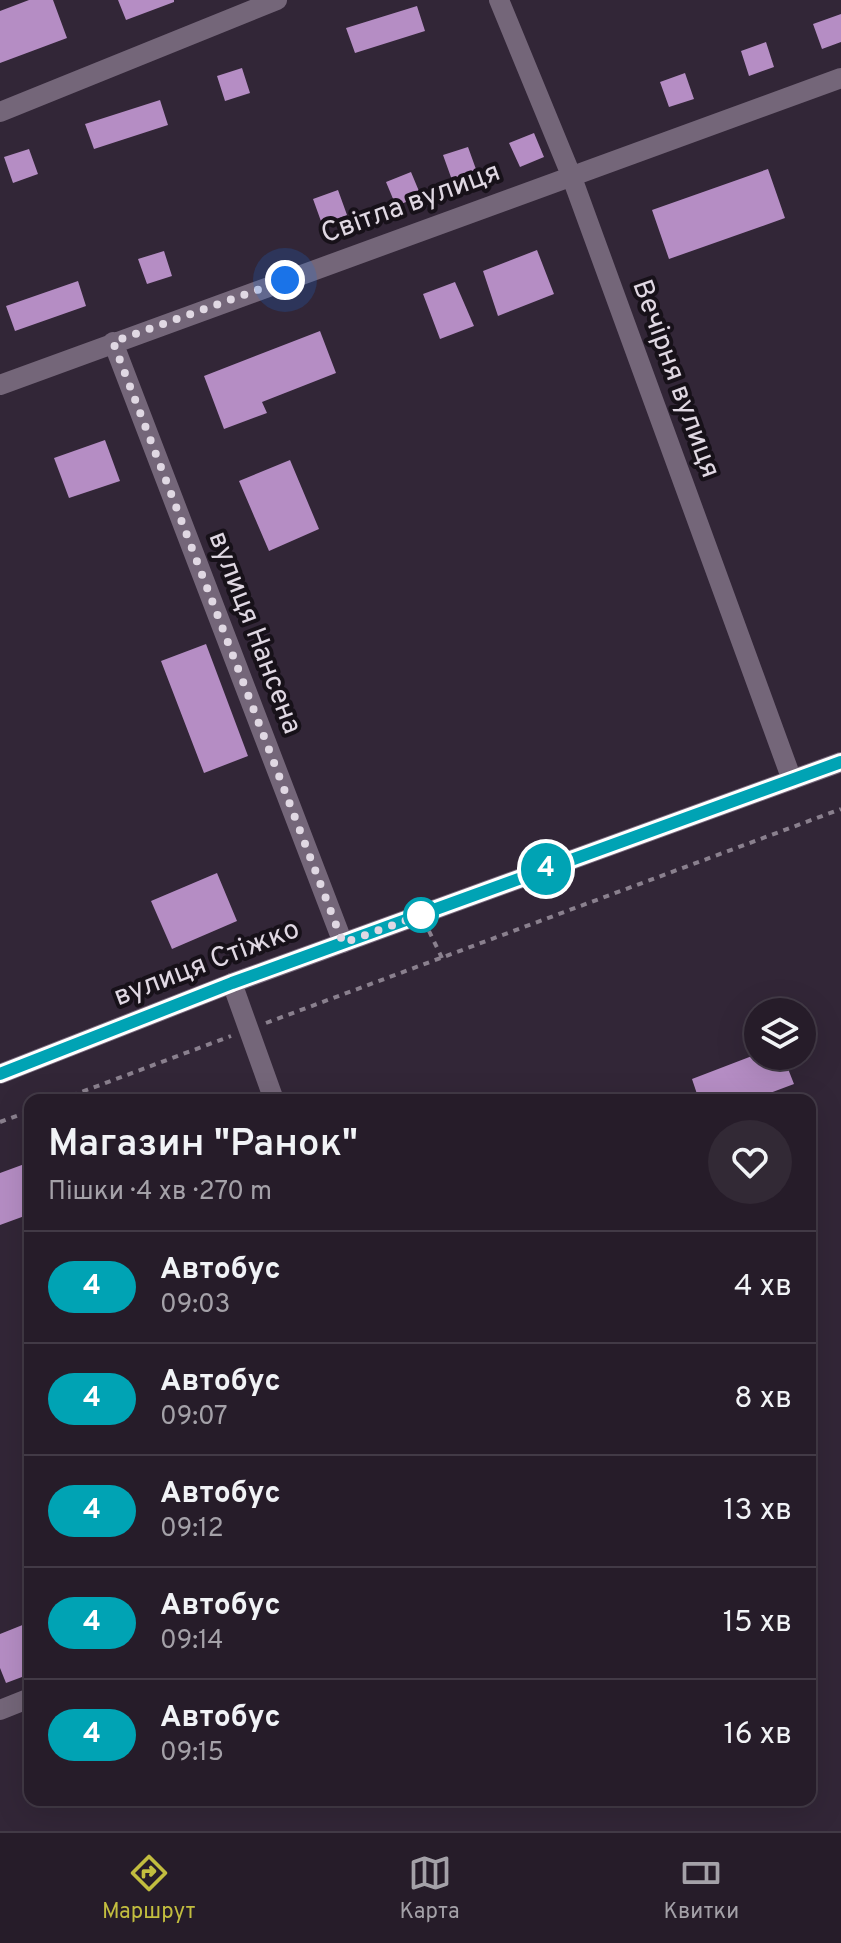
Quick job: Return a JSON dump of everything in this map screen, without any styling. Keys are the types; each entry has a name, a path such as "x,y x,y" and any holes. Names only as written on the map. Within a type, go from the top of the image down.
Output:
{"street":[{"path":"0,112 277,0"},
{"name":"Вечірня вулиця","path":"499,0 571,175 792,780"},
{"name":"Світла вулиця","path":"0,385 841,78"},
{"name":"вулиця Нансена","path":"113,342 343,943"},
{"name":"вулиця Стіжко","path":"0,1074 232,983 841,762"},
{"path":"232,983 272,1094"},
{"path":"0,1710 24,1700"}],"path":[{"path":"76,1094 841,809"},
{"path":"421,915 442,958"},
{"path":"0,1122 24,1113"}],"building":[{"path":"29,0 53,0 67,38 0,63 0,11"},
{"path":"118,0 174,0 174,2 126,20"},
{"path":"417,6 425,31 355,53 346,28"},
{"path":"841,14 841,42 822,49 813,24"},
{"path":"766,42 774,67 749,76 741,51"},
{"path":"242,68 250,93 225,101 217,76"},
{"path":"685,73 694,99 669,107 660,82"},
{"path":"160,100 168,125 94,149 85,124"},
{"path":"534,133 544,157 520,167 509,143"},
{"path":"468,147 477,172 452,180 443,155"},
{"path":"29,149 38,174 13,183 4,157"},
{"path":"768,169 785,218 669,259 652,210"},
{"path":"411,172 421,196 396,206 386,182"},
{"path":"338,190 347,215 322,224 313,199"},
{"path":"537,250 554,294 498,316 483,271"},
{"path":"164,251 172,276 147,284 138,259"},
{"path":"78,281 86,306 15,331 6,306"},
{"path":"455,282 474,326 440,339 423,294"},
{"path":"320,331 336,373 262,402 267,413 224,429 204,376"},
{"path":"105,440 120,481 69,498 54,458"},
{"path":"290,460 319,529 269,551 239,481"},
{"path":"206,644 248,756 204,773 161,661"},
{"path":"217,873 237,921 172,949 151,901"},
{"path":"744,1059 744,1070 788,1070 794,1084 767,1094 697,1094 692,1079"},
{"path":"24,1164 24,1216 0,1225 0,1173"},
{"path":"24,1624 24,1676 6,1683 0,1668 0,1634"}],"bus line":[{"name":"4","path":"0,1074 232,983 841,762"}],"route":[{"path":"285,280 113,342 343,943 421,915"}]}
